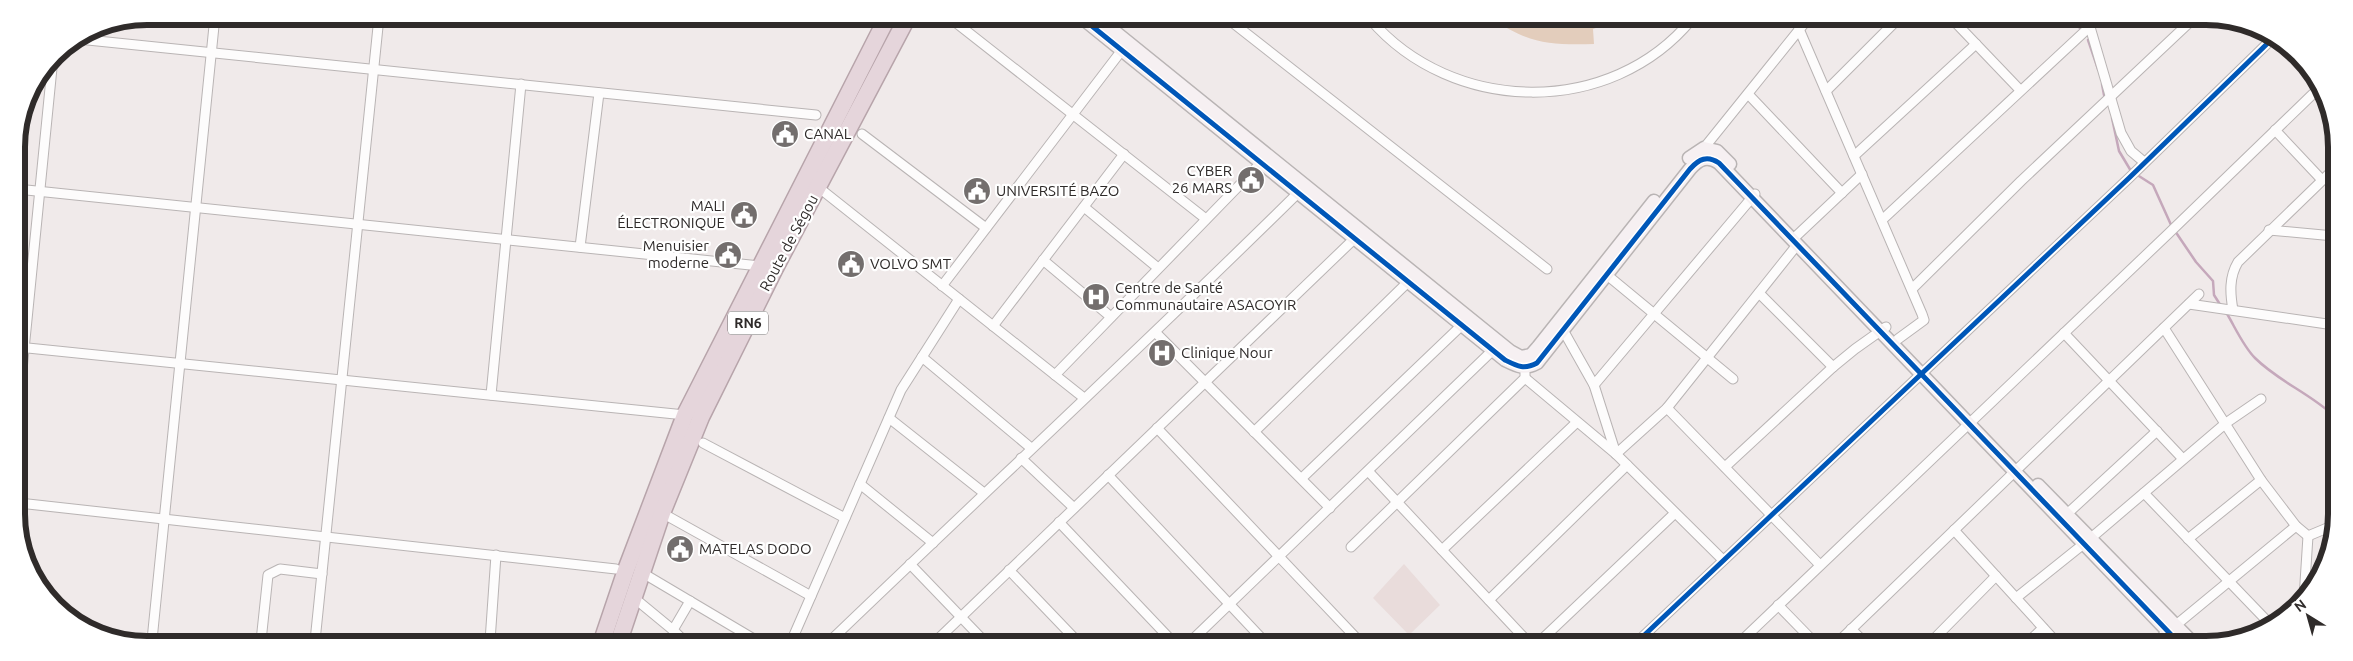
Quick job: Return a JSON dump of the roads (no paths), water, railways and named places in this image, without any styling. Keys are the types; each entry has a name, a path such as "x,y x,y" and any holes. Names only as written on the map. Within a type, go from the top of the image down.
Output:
{"highway":[{"name":"Route de Ségou","path":"604,636 626,570 685,415 884,25"},
{"name":"Route de Ségou","path":"620,636 662,513 701,417 775,268 903,25"}],"street":[{"path":"152,636 215,25"},
{"path":"316,636 378,25"},
{"path":"959,25 1206,219"},
{"path":"1091,25 1462,326 1512,363 1525,368"},
{"path":"1107,25 1510,351 1577,422 1616,454 1723,560"},
{"path":"1237,25 1547,269"},
{"path":"1376,25 1394,42 1434,70 1468,84 1490,90 1542,93 1588,85 1638,64 1674,39 1687,25"},
{"path":"1351,547 1397,502 1525,368 1537,362 1704,153 1802,25"},
{"path":"1826,91 1892,25"},
{"path":"1961,25 1976,44 2020,90"},
{"path":"1882,220 2088,25"},
{"path":"2092,25 2118,123 2126,144 2141,165"},
{"path":"1912,289 2021,181 2111,98 2186,25"},
{"path":"1799,29 1924,320 1898,338"},
{"path":"89,40 816,115"},
{"path":"1643,636 2129,178 2269,42"},
{"path":"1854,156 1976,44"},
{"path":"942,286 1122,50"},
{"path":"25,314 40,191 51,72"},
{"path":"491,396 521,84"},
{"path":"1746,636 2315,92"},
{"path":"580,247 599,93"},
{"path":"1748,94 1842,193"},
{"path":"2275,130 2322,180"},
{"path":"862,134 986,228"},
{"path":"1525,368 1530,355 1684,162 1693,154 1704,153 1718,163 1754,196 2087,542 2172,629 2182,636"},
{"path":"993,326 1124,154"},
{"path":"1055,375 1261,163"},
{"path":"1616,454 1667,408 1759,293 1796,240 1862,174"},
{"path":"2229,310 2232,272 2238,262 2328,174"},
{"path":"818,188 1084,398"},
{"path":"25,190 760,266"},
{"path":"835,636 1084,398 1156,333 1298,193"},
{"path":"1594,385 1754,196"},
{"path":"1084,207 1158,268"},
{"path":"2269,230 2328,235"},
{"path":"941,636 1354,238"},
{"path":"1043,260 1111,317"},
{"path":"1607,275 1733,379"},
{"path":"1254,432 1408,282"},
{"path":"1759,293 1833,367"},
{"path":"1844,636 2199,294"},
{"path":"794,636 901,390 959,299"},
{"path":"2189,304 2328,324"},
{"path":"1302,478 1462,326"},
{"path":"2164,328 2261,480 2296,526 2308,536"},
{"path":"1884,329 1898,338 1924,372"},
{"path":"1725,467 1833,367 1884,329"},
{"path":"1563,330 1594,385 1616,454"},
{"path":"1156,333 1330,508"},
{"path":"2064,333 2183,459"},
{"path":"25,347 685,415"},
{"path":"1196,636 1493,350"},
{"path":"922,357 1032,448"},
{"path":"2016,598 2087,542 2226,423 2261,399"},
{"path":"1667,408 1820,565"},
{"path":"889,418 984,493"},
{"path":"1442,550 1577,422"},
{"path":"1157,428 1354,636"},
{"path":"2067,514 2157,431"},
{"path":"703,443 845,518"},
{"path":"1021,458 1074,508"},
{"path":"1488,600 1627,465"},
{"path":"2018,470 2067,514 2087,542"},
{"path":"1368,471 1522,636"},
{"path":"1108,475 1260,636"},
{"path":"2188,539 2261,480"},
{"path":"860,484 933,542"},
{"path":"2144,493 2266,620"},
{"path":"25,504 616,569"},
{"path":"662,513 811,596"},
{"path":"1548,636 1675,513"},
{"path":"1059,522 1167,636"},
{"path":"2164,636 2296,526"},
{"path":"2308,536 2327,528"},
{"path":"1954,530 2050,636"},
{"path":"2305,585 2308,536"},
{"path":"490,636 496,555"},
{"path":"910,564 979,636"},
{"path":"261,636 268,575 280,569 322,574"},
{"path":"1009,570 1072,636"},
{"path":"641,572 749,636"},
{"path":"1937,636 1996,576"},
{"path":"632,597 678,636"},
{"path":"673,630 690,601"},
{"path":"1778,604 1808,636"},
{"path":"2034,636 2043,628"},
{"path":"1851,629 1858,636"},
{"path":"2172,629 2176,636"}],"waterway":[{"path":"2078,25 2082,31"},
{"path":"2088,40 2098,69"},
{"path":"2102,84 2104,95"},
{"path":"2112,118 2119,151 2131,171 2153,185 2172,227"},
{"path":"2175,231 2196,262 2213,281 2214,295 2221,306"},
{"path":"2226,312 2243,342 2255,358 2274,374 2328,411"}],"place":[{"name":"CANAL","path":"785,134"},
{"name":"CYBER 26 MARS","path":"1251,180"},
{"name":"UNIVERSITÉ BAZO","path":"977,191"},
{"name":"MALI ÉLECTRONIQUE","path":"744,215"},
{"name":"Menuisier moderne","path":"728,255"},
{"name":"VOLVO SMT","path":"851,264"},
{"name":"Centre de Santé Communautaire ASACOYIR","path":"1096,297"},
{"name":"Clinique Nour","path":"1162,353"},
{"name":"MATELAS DODO","path":"680,549"}]}
